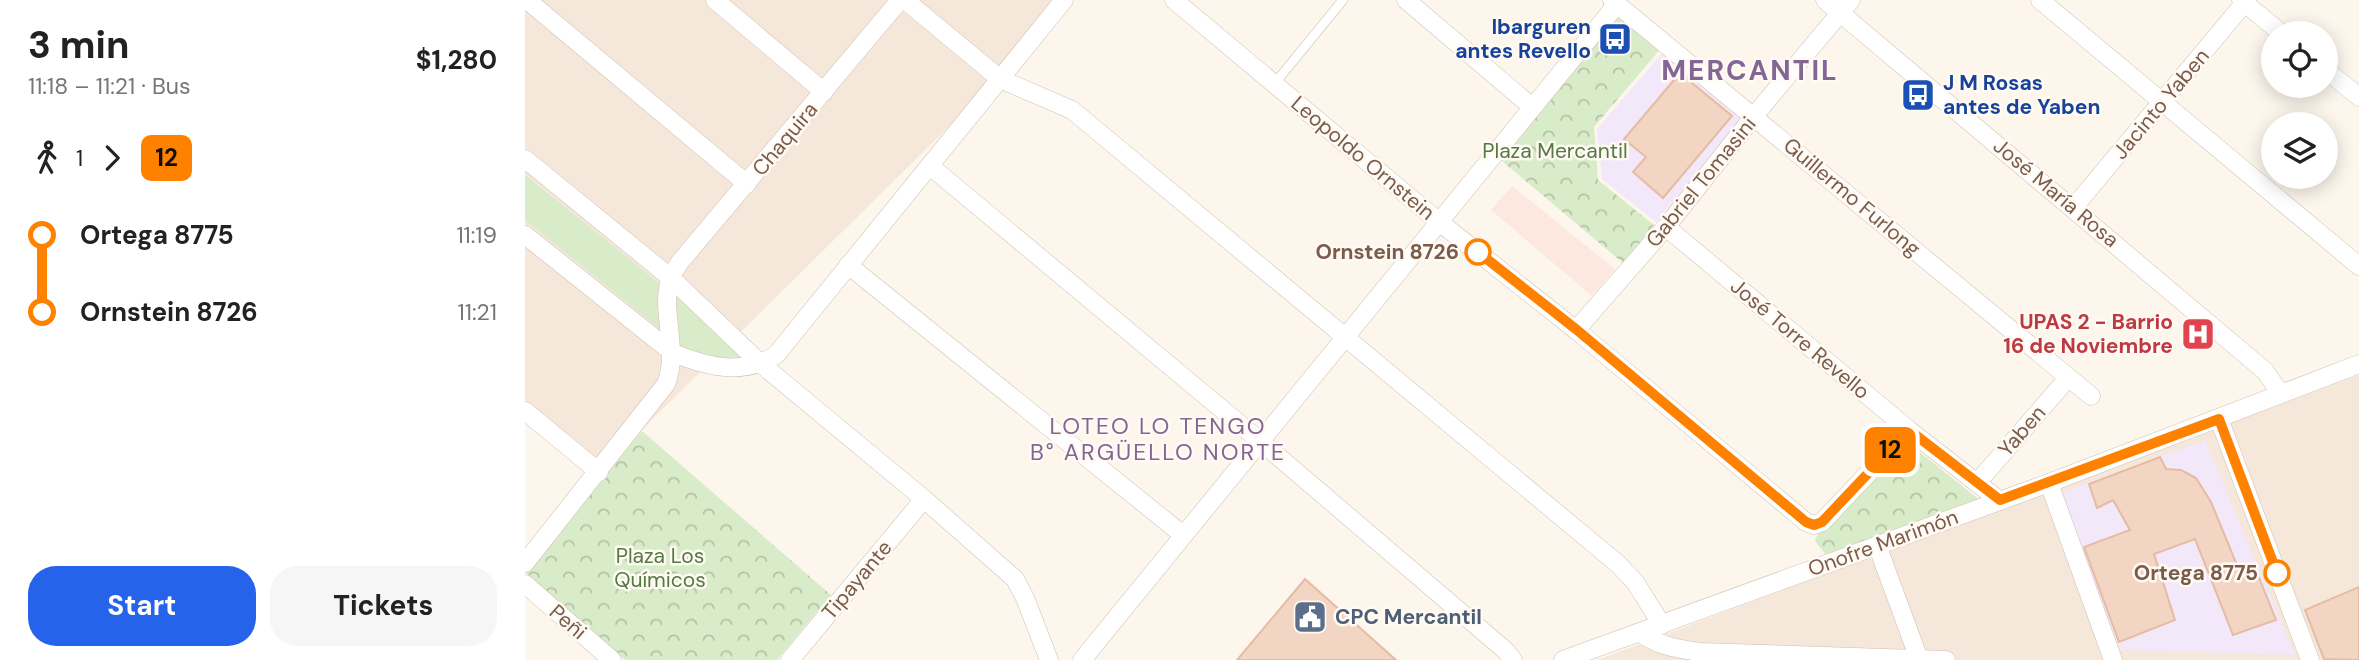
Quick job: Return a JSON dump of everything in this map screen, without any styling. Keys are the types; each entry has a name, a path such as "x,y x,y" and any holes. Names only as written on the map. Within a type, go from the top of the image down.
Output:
{"street":[{"path":"527,0 747,184"},
{"path":"715,0 824,92"},
{"path":"903,0 1000,79 1072,110 1618,564 1636,582 1662,625"},
{"name":"Chaquira","path":"671,278 680,262 903,0"},
{"path":"528,245 673,353 697,363 723,368 761,364 776,355 1064,0"},
{"name":"Leopoldo Ornstein","path":"1174,0 1438,221 1577,330 1806,522 1814,525 1822,522 1909,430"},
{"path":"1406,0 1532,107"},
{"name":"José María Rosa","path":"1825,0 1845,6 2265,371 2280,393"},
{"path":"2040,0 2359,265"},
{"path":"2244,1 2267,21"},
{"name":"Jacinto Yaben","path":"2074,207 2244,1"},
{"path":"1082,660 1532,107 1614,2"},
{"name":"Guillermo Furlong","path":"1614,2 2091,396"},
{"name":"Gabriel Tomasini","path":"1577,330 1666,227 1845,6"},
{"path":"2338,80 2359,97"},
{"path":"525,159 671,278 761,364 925,499 1015,579 1049,660"},
{"path":"930,166 1260,441 1506,651 1513,660"},
{"name":"José Torre Revello","path":"1666,227 1909,430 2000,500"},
{"path":"848,265 1183,535"},
{"path":"525,563 666,384 673,353 669,301 671,278"},
{"name":"Onofre Marimón","path":"1563,660 2049,484 2359,364"},
{"name":"Yaben","path":"1977,483 2068,378"},
{"path":"525,411 599,472"},
{"path":"2219,419 2310,660"},
{"path":"2049,484 2113,660"},
{"name":"Tipayante","path":"790,660 925,499"},
{"path":"1877,545 1919,659"},
{"name":"Peñi","path":"525,584 612,660"},
{"path":"1640,633 1652,641 1700,656 1946,660"}],"lane":[{"path":"1275,83 1343,0"}],"shaded area":[{"path":"525,0 1063,0 1000,76 599,472 525,410"},
{"path":"1664,51 1744,116 1656,222 1602,179 1597,129"},
{"path":"1512,186 1615,269 1592,296 1491,210"},
{"path":"2359,375 2359,660 1597,660 1794,586"},
{"path":"2205,440 2295,655 2120,650 2061,493"}],"green space":[{"name":"Plaza Mercantil","path":"1617,10 1662,47 1594,127 1598,180 1654,225 1623,263 1496,156"},
{"path":"525,175 659,283 660,329 525,220"},
{"path":"674,290 746,362 675,350"},
{"name":"Plaza Los Químicos","path":"642,431 831,595 777,660 625,660 525,572"},
{"path":"1907,442 1986,505 1832,562 1815,541 1818,533"}],"building":[{"path":"1680,73 1732,116 1663,198 1633,172 1646,157 1624,139"},
{"path":"2160,457 2166,469 2181,470 2196,478 2211,502 2239,570 2254,565 2276,620 2233,635 2195,539 2154,554 2175,620 2119,642 2084,547 2130,530 2113,500 2097,508 2089,484"},
{"name":"CPC Mercantil","path":"1305,579 1396,660 1237,660"},
{"path":"2359,587 2359,660 2324,659 2305,610"}],"bus line":[{"name":"12","path":"1478,252 1577,330 1806,522 1814,525 1822,522 1909,430 2000,500 2219,419 2277,573"}],"place":[{"name":"Ibarguren antes Revello","path":"1615,39"},
{"name":"J M Rosas antes de Yaben","path":"1918,95"},
{"name":"Ornstein 8726","path":"1478,252"},
{"name":"UPAS 2 - Barrio 16 de Noviembre","path":"2198,334"},
{"name":"Ortega 8775","path":"2277,573"},
{"name":"CPC Mercantil","path":"1310,617"}],"district":[{"name":"MERCANTIL","path":"1750,70"},
{"name":"LOTEO LO TENGO B° ARGÜELLO NORTE","path":"1158,439"}]}
